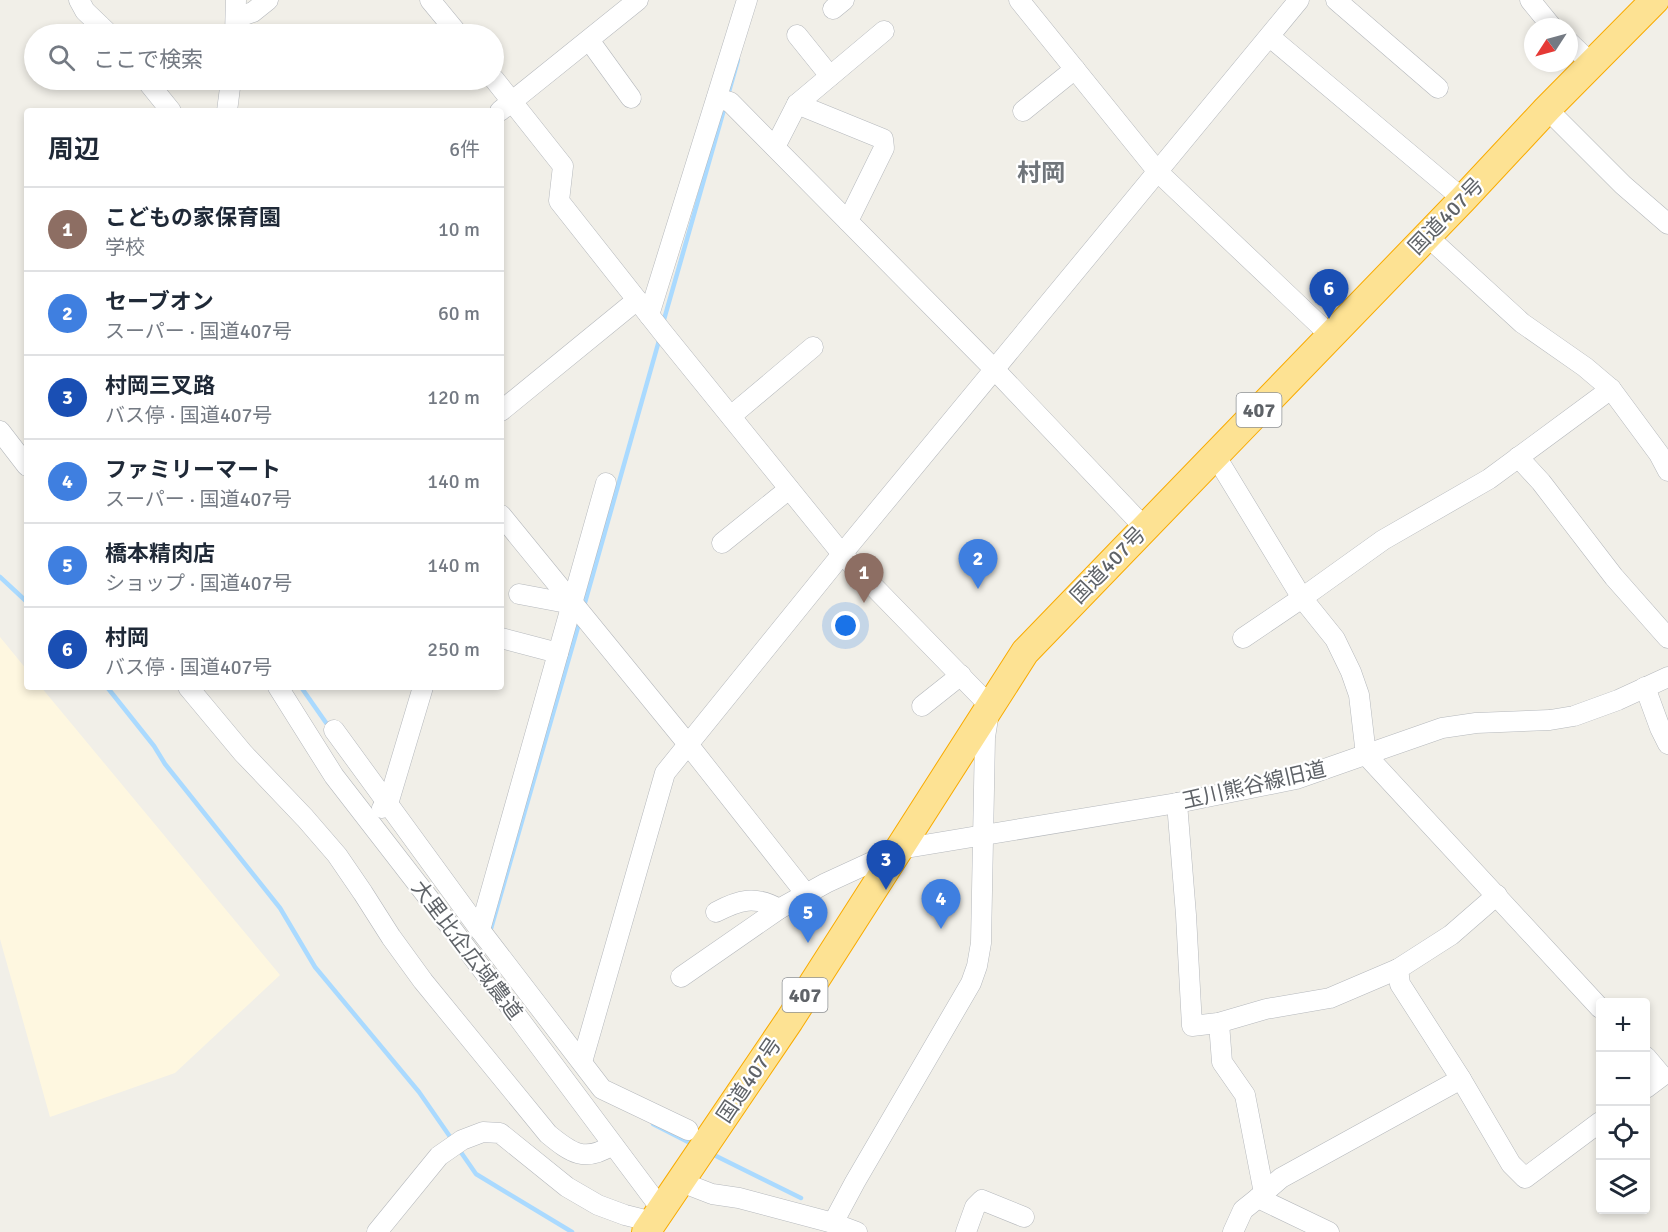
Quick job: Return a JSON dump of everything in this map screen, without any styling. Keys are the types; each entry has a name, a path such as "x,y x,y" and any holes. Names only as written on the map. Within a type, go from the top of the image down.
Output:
{"highway":[{"name":"国道407号","path":"658,1224 681,1182 698,1143 795,1011 1025,652 1547,109 1655,0"}],"street":[{"path":"79,0 99,24"},
{"path":"236,17 253,12 268,0"},
{"path":"430,0 450,24"},
{"path":"506,106 638,0"},
{"path":"504,409 643,308 723,100 747,0"},
{"path":"1019,0 1158,172 1330,335"},
{"path":"582,1062 665,773 842,554 1299,0"},
{"path":"1336,0 1438,88"},
{"path":"1530,0 1545,18"},
{"path":"775,147 797,104 884,31"},
{"path":"797,35 830,76"},
{"path":"1270,37 1463,198"},
{"path":"589,40 631,98"},
{"path":"1578,50 1592,63"},
{"path":"1023,111 1075,69"},
{"path":"154,90 169,108"},
{"path":"227,108 230,90"},
{"path":"499,90 506,106 563,166 559,201 643,308 842,554 990,706 985,737 981,943 977,966 971,983 833,1223"},
{"path":"723,100 775,147 995,370 1144,527"},
{"path":"797,104 883,139 884,148 848,221"},
{"path":"1547,109 1623,185 1668,224"},
{"path":"1427,236 1522,323 1585,367 1611,389 1661,443 1668,471"},
{"path":"731,416 813,347"},
{"path":"1243,638 1383,540 1489,479 1611,389"},
{"path":"0,431 24,462"},
{"path":"1215,455 1302,598 1335,639 1359,695 1366,754 1596,1004"},
{"path":"1518,457 1541,482 1614,577 1668,638"},
{"path":"480,930 558,653 577,610 606,483"},
{"path":"722,543 789,489"},
{"path":"504,519 687,743 806,894"},
{"path":"519,594 577,610"},
{"path":"504,639 558,653"},
{"path":"922,706 961,675"},
{"name":"玉川熊谷線旧道","path":"681,977 779,909 900,849 1177,803 1296,779 1442,728 1476,723 1550,720 1574,716 1618,700 1668,677"},
{"path":"1645,687 1668,744"},
{"path":"190,690 243,753 305,818 336,855 423,981 548,1134 578,1154 596,1154 612,1145"},
{"name":"大里比企広域農道","path":"280,690 334,776 366,820 437,909 612,1145 658,1224"},
{"path":"366,820 388,804 422,690"},
{"path":"334,730 480,930 602,1089 698,1143"},
{"path":"1177,803 1192,1026 1219,1023 1266,1009 1330,998 1398,969 1451,935 1497,895"},
{"path":"716,912 742,900 773,905 779,909"},
{"path":"1398,969 1401,984 1511,1164 1525,1178 1596,1125"},
{"path":"1219,1023 1221,1062 1245,1095 1261,1195"},
{"path":"1650,1062 1662,1076 1650,1085"},
{"path":"1233,1232 1243,1210 1281,1178 1461,1079"},
{"path":"377,1232 439,1156 462,1140 483,1132 500,1132 567,1187 598,1204 658,1224"},
{"path":"681,1182 712,1194 739,1198 833,1223 857,1232"},
{"path":"1261,1195 1329,1232"},
{"path":"966,1232 975,1207 982,1200 1024,1216"}],"shaded area":[{"path":"0,637 24,666 24,690 43,690 280,975 175,1073 50,1117 0,939"}],"waterway":[{"path":"728,95 738,60"},
{"path":"663,323 725,106"},
{"path":"584,606 660,337"},
{"path":"0,577 24,599"},
{"path":"490,932 580,620"},
{"path":"109,690 154,746 165,764 280,908 315,967 419,1092 453,1141"},
{"path":"303,690 329,727"},
{"path":"653,1124 694,1145"},
{"path":"458,1148 476,1174 572,1232"},
{"path":"712,1154 801,1198"}],"place":[{"name":"村岡","path":"1329,319"},
{"name":"セーブオン","path":"978,589"},
{"name":"こどもの家保育園","path":"864,603"},
{"name":"村岡三叉路","path":"886,890"},
{"name":"ファミリーマート","path":"941,929"},
{"name":"橋本精肉店","path":"808,943"}],"district":[{"name":"村岡","path":"1041,173"}]}
